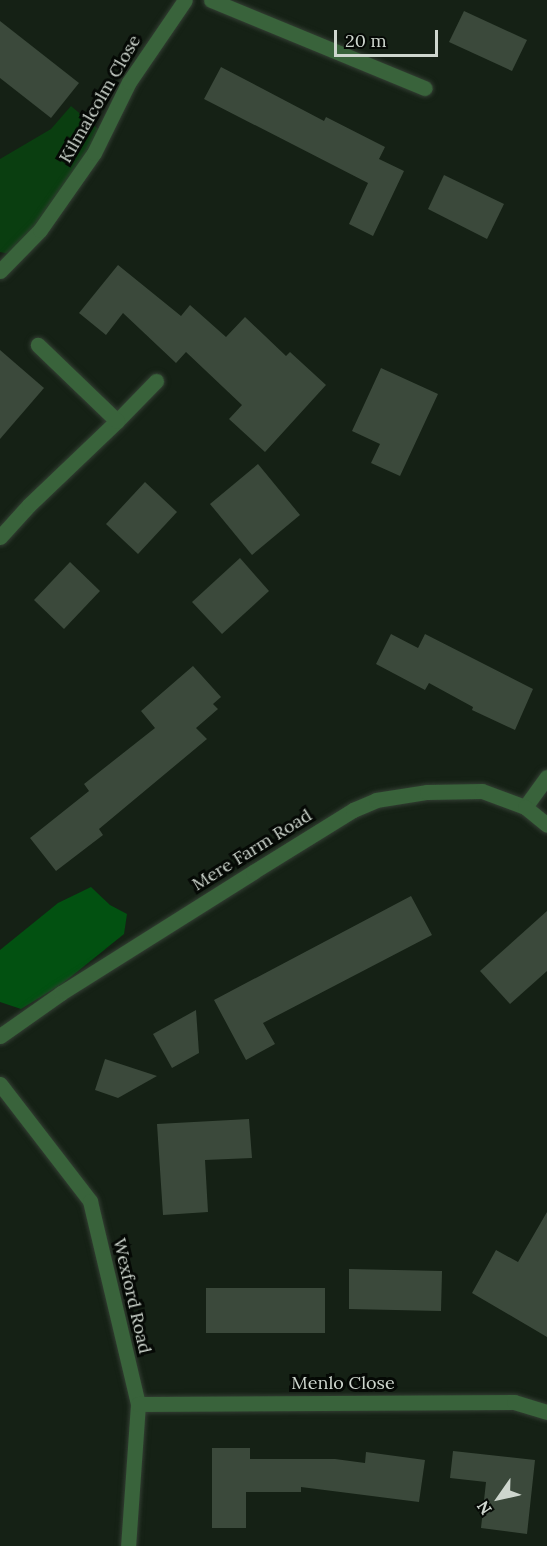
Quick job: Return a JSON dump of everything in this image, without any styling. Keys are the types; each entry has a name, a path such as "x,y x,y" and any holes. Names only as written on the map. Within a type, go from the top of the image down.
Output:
{"street":[{"name":"Kilmalcolm Close","path":"0,271 40,231 94,153 129,82 185,0"},
{"path":"211,0 425,88"},
{"path":"38,345 117,421"},
{"path":"0,537 29,505 156,381"},
{"path":"525,807 547,777"},
{"name":"Mere Farm Road","path":"0,1036 61,993 353,810 376,800 427,792 482,791 525,807 547,825"},
{"name":"Wexford Road","path":"0,1084 90,1201 138,1404 128,1546"},
{"name":"Menlo Close","path":"138,1404 514,1402 547,1412"}],"green space":[{"path":"71,106 103,133 38,224 9,254 0,252 0,159 51,129"},
{"path":"91,887 110,905 127,914 124,934 62,984 21,1009 0,1002 0,950 58,903"}],"building":[{"path":"464,11 527,40 512,71 449,42"},
{"path":"0,21 79,83 51,118 0,78"},
{"path":"221,67 324,121 326,117 385,147 379,159 404,171 373,236 349,224 368,183 204,99"},
{"path":"444,175 504,204 487,239 428,209"},
{"path":"118,265 181,316 190,305 226,337 245,317 286,356 290,352 326,385 265,452 229,419 242,405 186,352 176,363 123,313 106,335 79,313"},
{"path":"0,350 44,388 0,439"},
{"path":"381,368 438,394 400,476 371,463 380,444 352,431"},
{"path":"258,464 300,515 252,555 210,504"},
{"path":"145,482 177,512 138,554 106,524"},
{"path":"240,558 269,591 222,634 192,602"},
{"path":"70,562 100,591 64,629 34,600"},
{"path":"391,634 418,648 425,634 533,689 515,730 472,710 473,707 429,683 425,690 376,664"},
{"path":"193,666 221,697 213,704 218,709 196,728 207,739 99,829 103,835 56,871 30,838 89,791 84,784 155,728 141,711"},
{"path":"411,896 432,935 263,1023 275,1044 246,1060 214,1000"},
{"path":"547,911 547,971 510,1004 480,971"},
{"path":"196,1010 199,1053 172,1068 153,1034"},
{"path":"105,1059 157,1076 118,1098 95,1090"},
{"path":"249,1119 252,1158 205,1160 208,1212 163,1215 157,1124"},
{"path":"547,1212 547,1337 472,1293 496,1250 518,1262"},
{"path":"349,1269 442,1271 441,1311 349,1309"},
{"path":"206,1288 325,1288 325,1333 206,1333"},
{"path":"212,1448 250,1448 250,1459 335,1459 365,1463 366,1452 425,1460 419,1502 301,1487 301,1492 246,1492 246,1528 212,1528"},
{"path":"453,1451 535,1460 527,1534 481,1528 486,1482 450,1478"}]}
